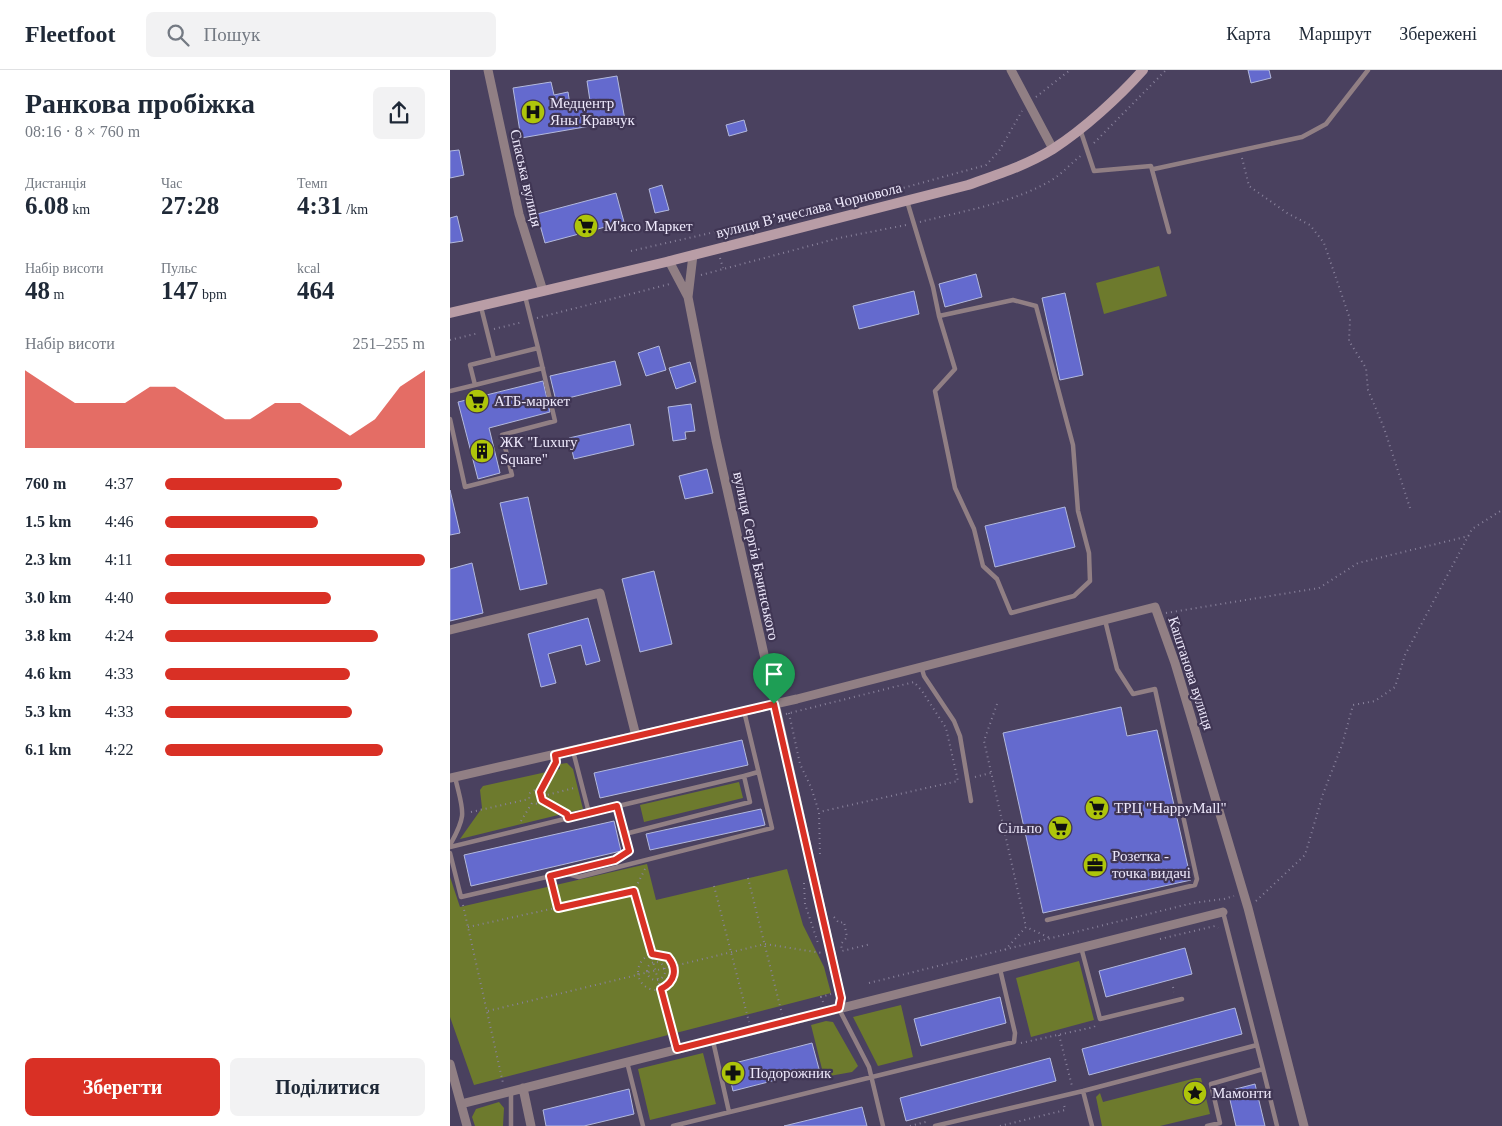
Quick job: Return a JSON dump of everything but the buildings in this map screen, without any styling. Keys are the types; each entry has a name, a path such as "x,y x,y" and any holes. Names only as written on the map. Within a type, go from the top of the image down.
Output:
{"main road":[{"name":"вулиця Вʼячеслава Чорновола","path":"450,313 669,261 977,182 1014,169 1053,149 1079,128 1135,75 1143,70"}],"street":[{"name":"Спаська вулиця","path":"488,70 519,214 543,291"},
{"path":"1011,70 1053,149"},
{"name":"вулиця Сергія Бачинського","path":"693,255 688,297 774,704 841,998 839,1008"},
{"path":"669,261 688,297"},
{"path":"450,630 600,593 636,736"},
{"name":"Каштанова вулиця","path":"452,777 573,751 922,669 1155,607 1175,663 1248,908 1304,1126"},
{"path":"461,1104 1223,912"},
{"path":"450,1064 467,1126"},
{"path":"523,1088 531,1126"}],"lane":[{"path":"1154,170 1302,137 1326,124 1368,70"},
{"path":"1079,128 1094,171 1148,166 1154,170 1169,232"},
{"path":"908,201 933,287 938,316 955,368 935,391 955,488 974,529 983,566 997,579 1011,613 1074,596 1090,580 1088,553 1078,510 1073,445 1036,306 1013,300 938,316"},
{"path":"450,419 465,486 512,475 502,435 555,421 525,295"},
{"path":"481,306 494,359"},
{"path":"475,385 470,365 538,348"},
{"path":"450,391 543,368"},
{"path":"1047,920 1195,885 1197,878 1156,689 1133,694 1117,669 1105,620"},
{"path":"922,669 924,676 954,721 960,736 971,801"},
{"path":"564,873 579,877 772,828 744,711"},
{"path":"573,751 589,813"},
{"path":"450,846 758,772"},
{"path":"624,834 750,802 744,776"},
{"path":"450,846 462,823 463,814 452,777"},
{"path":"450,853 461,897 615,860 629,851 617,806"},
{"path":"1223,912 1277,1126"},
{"path":"1081,947 1100,1019 1182,999"},
{"path":"673,1126 1014,1042 1015,1033 1000,967"},
{"path":"839,1008 869,1067 883,1126"},
{"path":"713,1040 729,1112"},
{"path":"935,1126 1083,1091 1257,1045"},
{"path":"627,1061 643,1126"},
{"path":"1207,1126 1220,1122 1211,1084 1263,1069"},
{"path":"1083,1091 1092,1126"},
{"path":"508,1092 511,1126"}],"path":[{"path":"632,252 874,196 986,165 999,151 1016,118 1029,103 1070,70"},
{"path":"1241,151 1249,186 1287,213 1310,225 1324,243 1350,319 1349,341 1366,368 1368,390 1384,428 1410,508"},
{"path":"690,278 839,238 915,224"},
{"path":"719,255 723,269"},
{"path":"450,340 672,284"},
{"path":"1248,908 1305,855 1323,794 1342,745 1354,705 1374,700 1395,687 1405,655 1472,529 1502,510"},
{"path":"1157,613 1319,588 1358,563 1469,536"},
{"path":"819,812 958,781 946,728 922,690 914,682 789,713 800,764 812,787 819,812 820,858"},
{"path":"997,704 984,741 1026,927"},
{"path":"540,792 556,762 555,755"},
{"path":"542,796 582,786"},
{"path":"535,790 540,792 542,800 539,804 532,803 529,799 530,793 535,790"},
{"path":"463,814 529,799"},
{"path":"542,800 567,814 568,818"},
{"path":"518,830 517,826 532,803"},
{"path":"648,864 634,891 677,1049"},
{"path":"550,876 558,908"},
{"path":"748,878 784,1022"},
{"path":"804,879 805,904 811,928 824,957"},
{"path":"714,886 751,1030"},
{"path":"468,927 634,891"},
{"path":"869,983 1193,903 1224,900"},
{"path":"464,906 508,1092"},
{"path":"833,915 839,923 844,922 847,937 841,944 842,951 870,944"},
{"path":"1026,927 1051,938"},
{"path":"1005,950 1026,927"},
{"path":"488,1011 648,974 765,944 822,953"},
{"path":"652,954 668,957 674,967 671,983 661,989 650,988 641,981 639,976 642,960 652,954"},
{"path":"654,963 662,964 665,969 665,974 659,980 651,978 648,974 648,968 654,963"},
{"path":"825,1012 821,997 833,994"},
{"path":"1014,1042 1024,1043 1094,1027 1100,1019"},
{"path":"1059,1035 1073,1093"},
{"path":"1000,1126 1065,1110 1063,1101"}],"green space":[{"path":"1159,266 1167,296 1104,314 1096,283"},
{"path":"567,763 573,769 583,809 460,839 482,808 480,790 483,786 560,769 560,764"},
{"path":"739,782 743,798 644,822 640,805"},
{"path":"647,864 656,900 787,869 803,925 824,967 831,993 474,1085 450,1017 450,877 460,907"},
{"path":"1079,961 1094,1020 1031,1037 1016,978"},
{"path":"901,1005 913,1057 878,1066 853,1017"},
{"path":"826,1021 833,1022 858,1066 852,1072 824,1077 811,1025"},
{"path":"703,1053 716,1104 650,1120 638,1069"},
{"path":"1201,1078 1210,1114 1160,1126 1102,1126 1096,1097 1100,1093 1103,1102"},
{"path":"499,1102 504,1108 503,1126 475,1126 472,1117 476,1109"}],"place":[{"name":"Медцентр Яны Кравчук","path":"533,112"},
{"name":"М'ясо Маркет","path":"586,226"},
{"name":"АТБ-маркет","path":"477,401"},
{"name":"ЖК \"Luxury Square\"","path":"482,451"},
{"name":"ТРЦ \"HappyMall\"","path":"1097,808"},
{"name":"Сільпо","path":"1060,828"},
{"name":"Розетка - точка видачі","path":"1095,865"},
{"name":"Подорожник","path":"733,1073"},
{"name":"Мамонти","path":"1195,1093"}],"route":[{"path":"774,704 841,998 839,1008 677,1049 661,989 671,983 674,967 668,957 652,954 634,891 558,908 550,876 615,860 629,851 617,806 568,818 567,814 542,800 540,792 556,762 555,755 774,704"}]}
